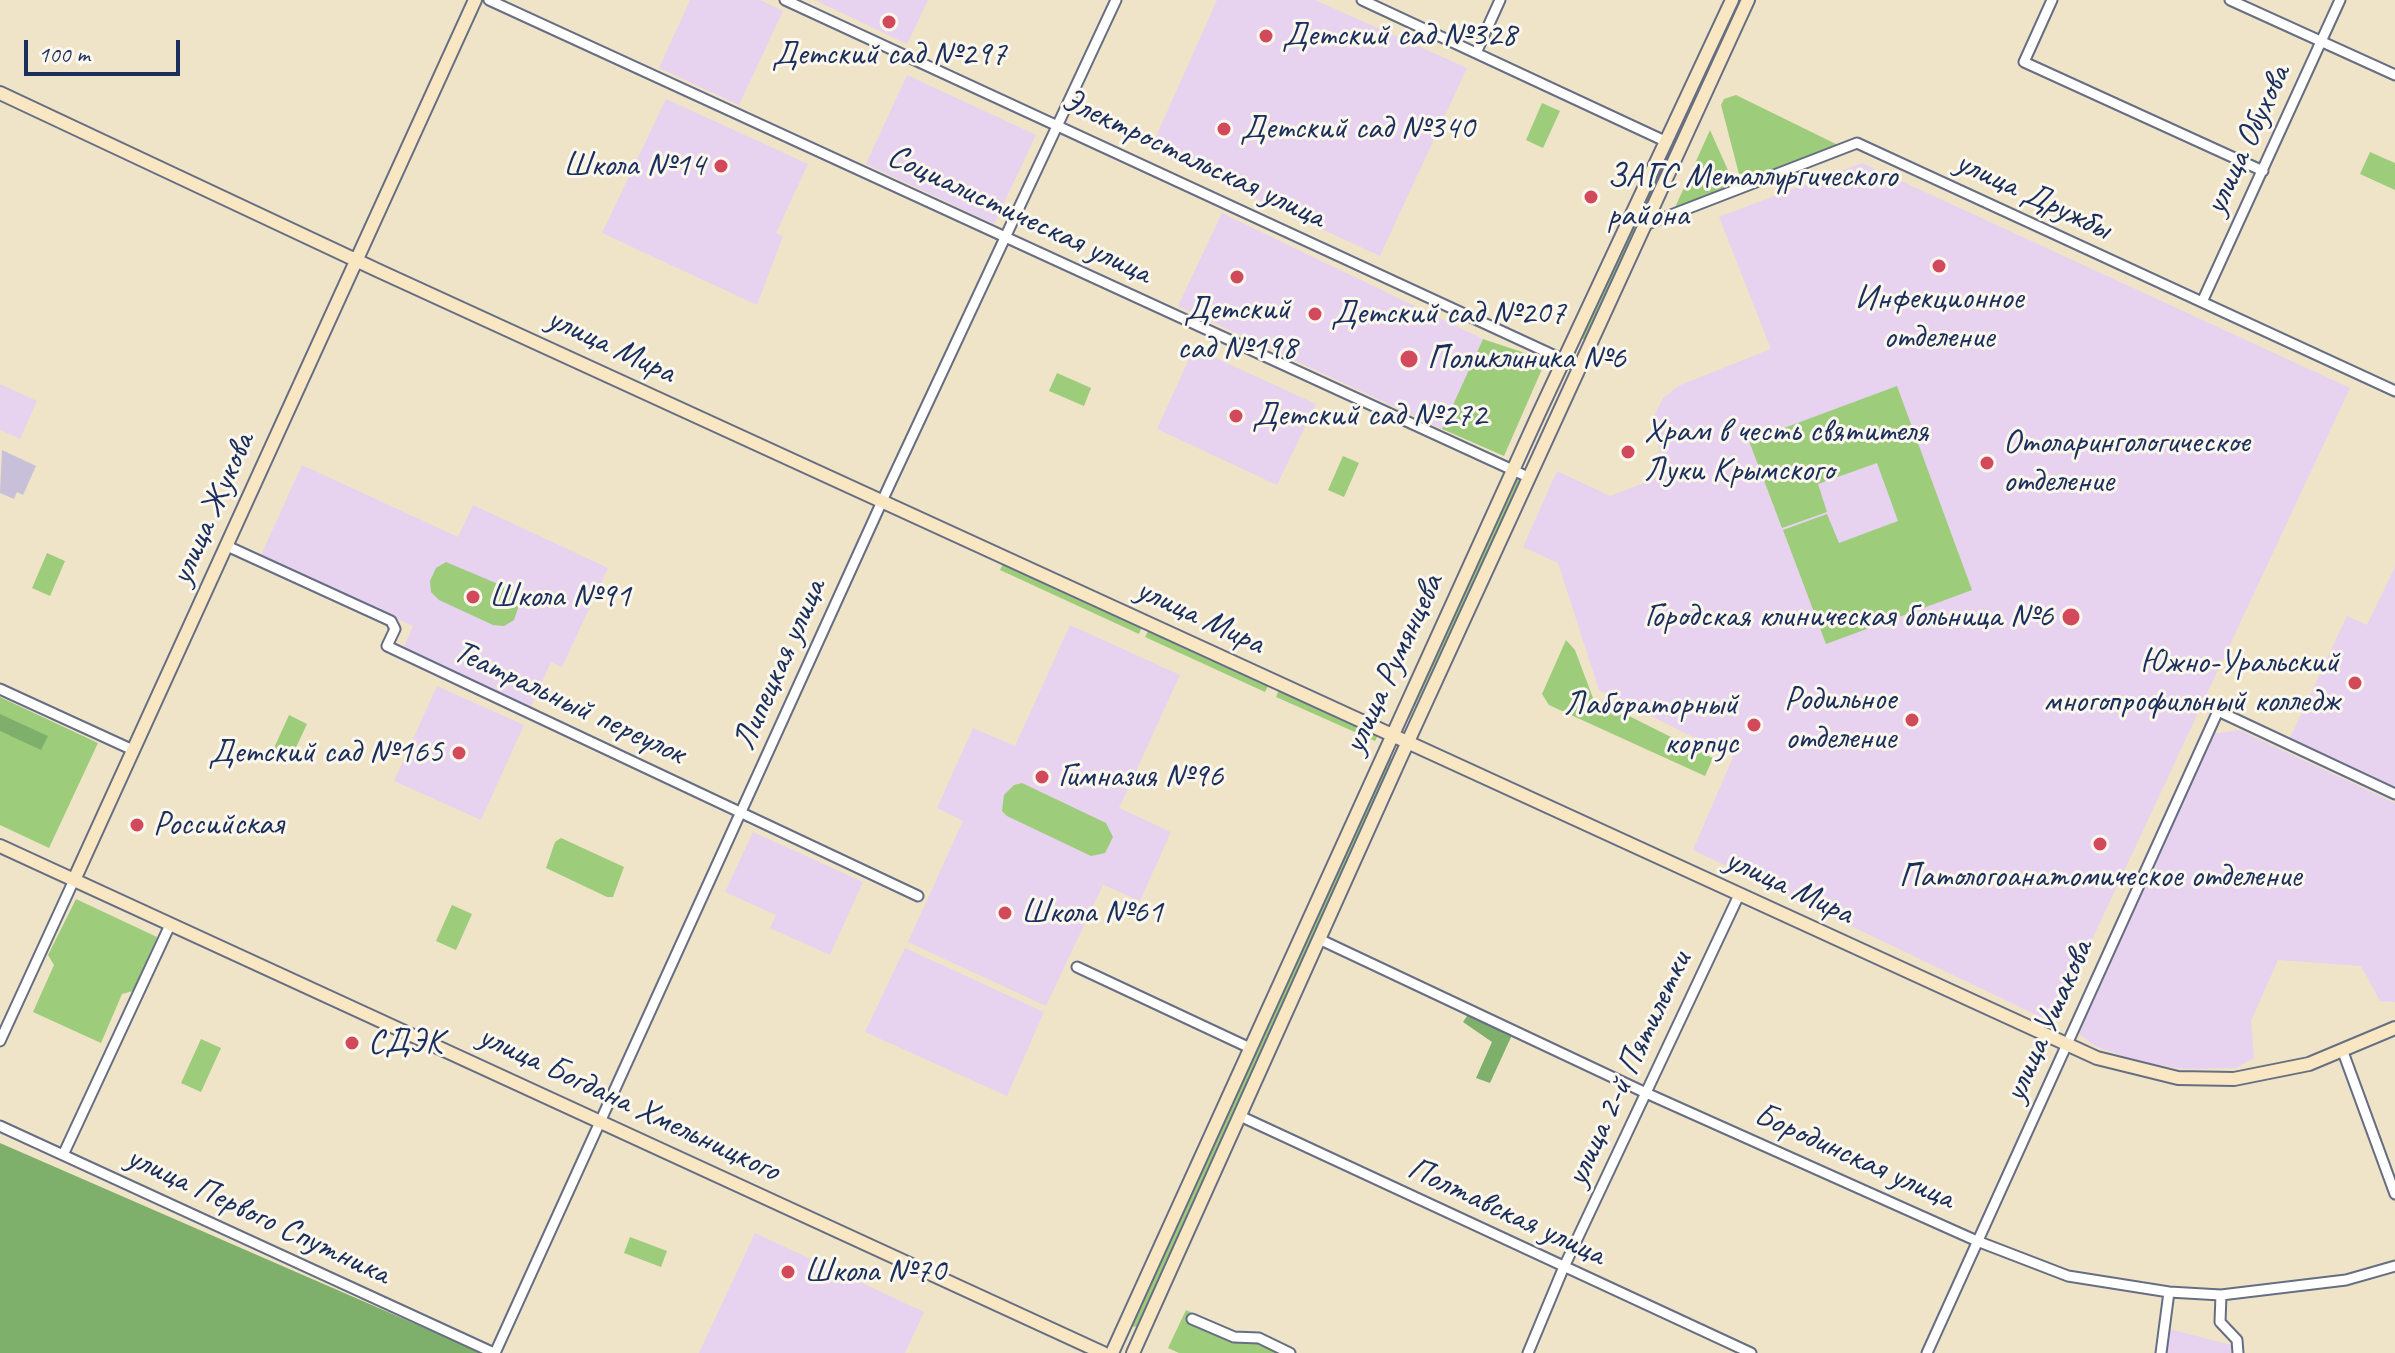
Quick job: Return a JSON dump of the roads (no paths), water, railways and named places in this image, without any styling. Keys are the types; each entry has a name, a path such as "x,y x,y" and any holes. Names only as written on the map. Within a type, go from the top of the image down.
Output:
{"main road":[{"name":"улица Жукова","path":"74,880 475,0"},
{"name":"улица Румянцева","path":"1112,1353 1513,470 1732,0"},
{"name":"улица Румянцева","path":"1133,1353 1407,743 1748,0"},
{"path":"1692,84 1706,92"},
{"name":"улица Мира","path":"0,93 1407,743 2067,1045 2128,1069 2195,1080 2253,1076 2343,1052 2395,1028"},
{"name":"улица Богдана Хмельницкого","path":"0,846 1103,1353"}],"street":[{"name":"Социалистическая улица","path":"489,0 1528,477"},
{"name":"Электростальская улица","path":"785,0 1579,367"},
{"name":"Липецкая улица","path":"494,1353 1056,124 1116,0"},
{"path":"1362,0 1667,142"},
{"path":"1476,53 1500,0"},
{"path":"2052,0 2024,62 2263,171"},
{"path":"2230,0 2395,75"},
{"name":"улица Обухова","path":"2202,302 2340,0"},
{"name":"улица Дружбы","path":"1645,225 1857,143 2395,391"},
{"name":"Театральный переулок","path":"227,546 391,621 395,629 387,646 918,896"},
{"path":"0,689 133,750"},
{"name":"улица Ушакова","path":"1927,1353 2218,711 2395,794"},
{"name":"улица Жукова","path":"0,1041 74,880"},
{"name":"улица 2-й Пятилетки","path":"1528,1353 1563,1269 1739,895"},
{"path":"63,1155 170,925"},
{"name":"Бородинская улица","path":"1321,940 1646,1093 1977,1241 2068,1276 2169,1292 2221,1295 2346,1280 2395,1266"},
{"path":"1077,967 1250,1048"},
{"path":"2343,1052 2395,1194"},
{"name":"Полтавская улица","path":"1240,1116 1563,1269 1751,1353"},
{"name":"улица Первого Спутника","path":"0,1126 494,1353"},
{"path":"2161,1353 2169,1292"},
{"path":"2221,1295 2220,1322 2237,1340 2238,1353"},
{"path":"1192,1319 1234,1337 1259,1338 1290,1353"}],"place":[{"name":"Детский сад №297","path":"889,22"},
{"name":"Детский сад №328","path":"1266,36"},
{"name":"Детский сад №340","path":"1224,129"},
{"name":"Школа №14","path":"721,166"},
{"name":"ЗАГС Металлургического района","path":"1591,197"},
{"name":"Инфекционное отделение","path":"1939,266"},
{"name":"Детский сад №198","path":"1237,277"},
{"name":"Детский сад №207","path":"1315,314"},
{"name":"Поликлиника №6","path":"1409,359"},
{"name":"Детский сад №272","path":"1236,416"},
{"name":"Храм в честь святителя Луки Крымского","path":"1628,452"},
{"name":"Отоларингологическое отделение","path":"1987,463"},
{"name":"Школа №91","path":"473,597"},
{"name":"Городская клиническая больница №6","path":"2071,617"},
{"name":"Южно-Уральский многопрофильный колледж","path":"2355,683"},
{"name":"Родильное отделение","path":"1912,720"},
{"name":"Лабораторный корпус","path":"1754,725"},
{"name":"Детский сад №165","path":"459,753"},
{"name":"Гимназия №96","path":"1042,777"},
{"name":"Российская","path":"137,825"},
{"name":"Патологоанатомическое отделение","path":"2100,844"},
{"name":"Школа №61","path":"1005,913"},
{"name":"СДЭК","path":"352,1043"},
{"name":"Школа №70","path":"788,1272"}]}
